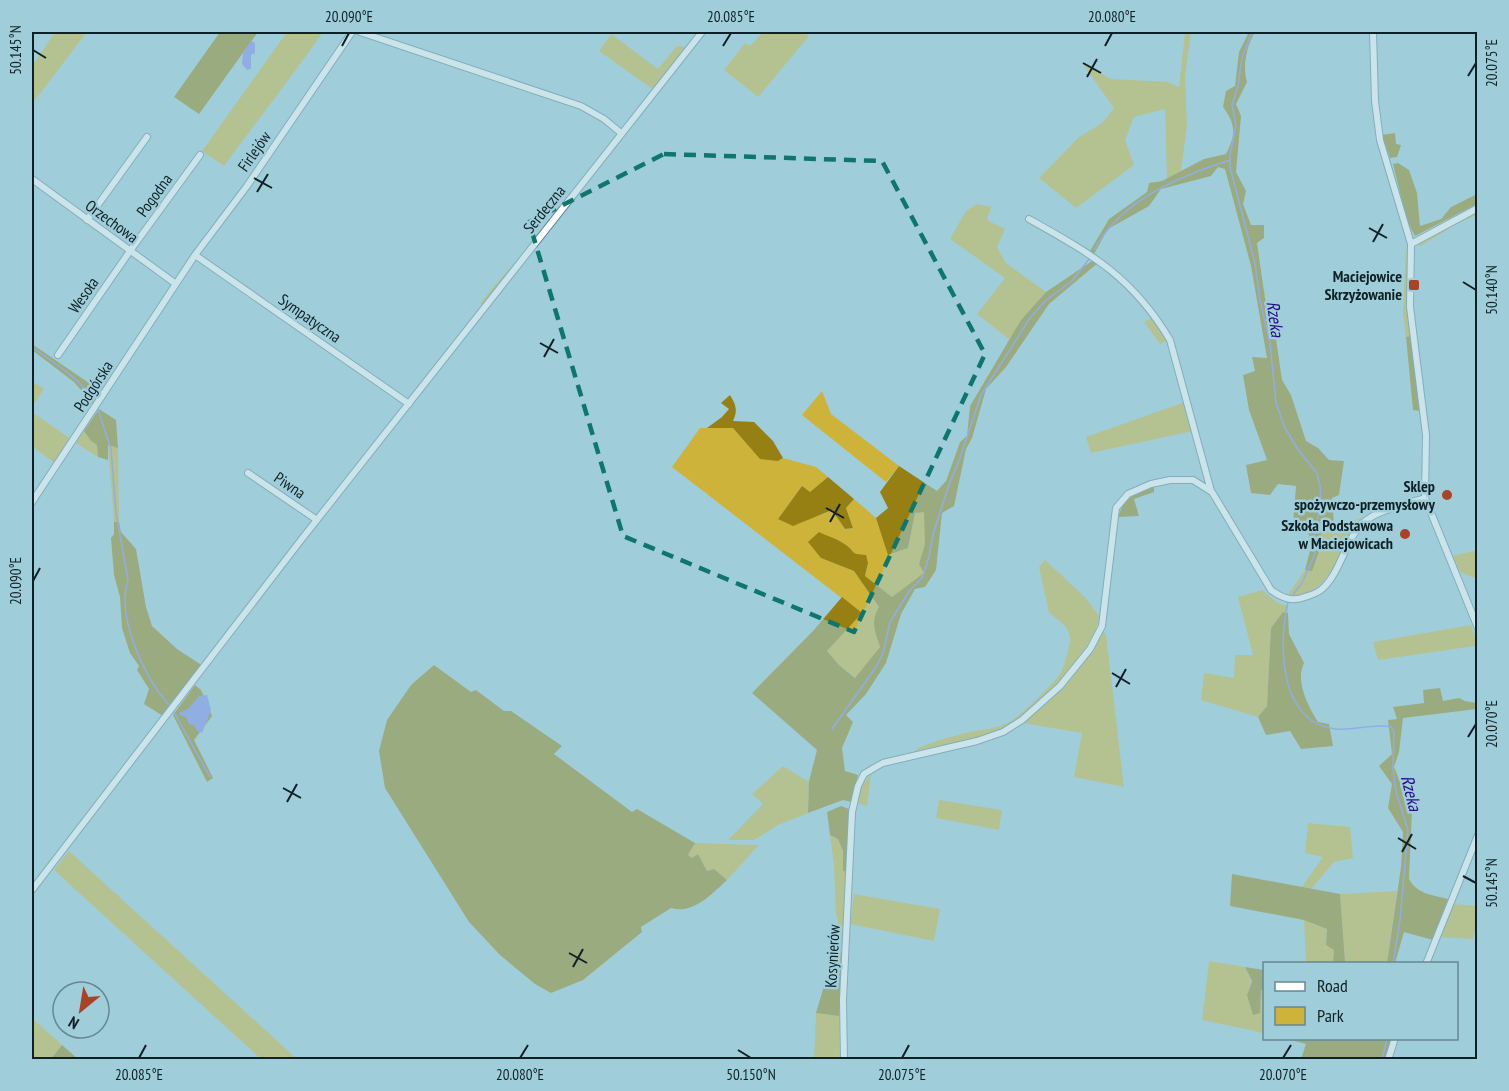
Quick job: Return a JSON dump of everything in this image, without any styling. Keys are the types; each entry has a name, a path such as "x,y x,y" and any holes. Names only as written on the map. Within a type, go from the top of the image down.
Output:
{"street":[{"name":"Firlejów","path":"177,284 352,32"},
{"path":"360,32 581,106 604,119 621,133"},
{"name":"Serdeczna","path":"32,891 317,520 702,32"},
{"path":"1373,32 1375,101 1380,140 1412,244 1410,307 1426,435 1425,498 1478,628"},
{"path":"87,220 147,137"},
{"name":"Pogodna","path":"130,250 200,155"},
{"name":"Orzechowa","path":"32,179 177,284"},
{"path":"1412,244 1478,208"},
{"path":"1029,219 1087,252 1115,272 1143,300 1158,320 1170,340 1212,492 1271,590 1278,596 1292,600 1321,591 1335,574 1348,547 1367,519 1425,498"},
{"name":"Wesoła","path":"58,355 130,250"},
{"name":"Sympatyczna","path":"195,255 409,404"},
{"name":"Podgórska","path":"32,502 177,284"},
{"name":"Piwna","path":"248,473 317,520"},
{"name":"Kosynierów","path":"844,1059 843,1000 854,797 864,774 883,763 977,741 1003,732 1022,720 1060,686 1090,649 1102,626 1116,508 1128,494 1151,484 1170,480 1193,480 1212,492"},
{"path":"1426,962 1478,835"},
{"path":"1388,1059 1394,1040"}],"highlighted area":[{"path":"664,154 882,161 985,354 854,632 623,536 529,222"}],"green space":[{"path":"55,32 87,32 32,104 32,66"},
{"path":"287,32 323,32 224,166 202,151"},
{"path":"763,32 802,32 809,36 758,97 724,70 745,43 750,46"},
{"path":"1185,32 1191,32 1185,78 1187,125 1181,171 1167,179 1165,109 1134,117 1125,140 1134,165 1076,208 1039,178 1079,137 1102,123 1114,108 1082,63 1111,79 1168,82 1179,87"},
{"path":"611,34 658,69 677,46 686,47 656,86 651,88 599,51"},
{"path":"977,204 991,207 987,220 1005,229 997,247 1006,263 1046,292 1021,320 1010,340 977,314 1005,278 950,239 966,211"},
{"path":"1477,212 1477,215 1460,222 1419,247 1419,244"},
{"path":"532,244 483,305 480,304 494,286"},
{"path":"1406,244 1410,336 1406,337 1403,314"},
{"path":"1153,317 1167,341 1160,344 1144,322"},
{"path":"32,381 44,389 32,407"},
{"path":"822,391 831,414 899,466 886,482 802,415"},
{"path":"1185,402 1193,431 1091,453 1086,437"},
{"path":"32,412 71,439 56,464 32,446"},
{"path":"700,428 733,428 778,461 783,458 816,467 828,477 809,493 802,486 778,519 821,515 832,510 845,529 853,528 846,508 854,499 876,518 889,555 908,548 915,513 925,511 925,544 919,564 925,573 892,597 865,576 868,563 851,552 848,546 821,558 854,571 880,608 874,628 880,647 856,678 839,665 827,651 861,613 672,467"},
{"path":"84,431 97,445 98,457 76,443"},
{"path":"108,445 118,448 119,522 114,522"},
{"path":"1365,518 1354,529 1334,567 1317,587 1304,593 1287,596 1305,570 1312,571 1320,526"},
{"path":"1478,550 1477,579 1460,572 1453,556"},
{"path":"1045,560 1085,597 1099,616 1096,629 1088,644 1049,692 1009,725 976,738 915,751 943,739 1008,723 1058,677 1065,660 1070,637 1065,626 1049,613 1039,567"},
{"path":"1262,590 1278,603 1288,606 1288,613 1283,612 1271,628 1267,706 1258,717 1201,700 1204,673 1234,678 1235,655 1253,655 1238,597"},
{"path":"1471,625 1477,640 1475,646 1378,660 1373,642"},
{"path":"1103,630 1106,635 1124,787 1074,777 1082,733 1023,723 1078,669"},
{"path":"783,766 809,782 808,813 778,825 754,840 728,840 763,804 752,794"},
{"path":"871,774 867,806 857,803 861,787"},
{"path":"939,800 1002,810 999,830 936,818"},
{"path":"1308,823 1350,827 1353,858 1334,862 1311,889 1302,887 1323,857 1305,853"},
{"path":"830,835 838,839 843,851 843,871 847,871 843,952 834,952 838,919"},
{"path":"695,843 759,845 727,880 714,869 707,871 698,854 692,858 688,855"},
{"path":"69,851 297,1059 261,1059 54,870"},
{"path":"1397,891 1387,962 1346,962 1340,894"},
{"path":"854,894 940,909 934,941 850,924"},
{"path":"1453,904 1477,906 1477,925 1473,939 1441,937"},
{"path":"1304,920 1327,929 1326,945 1334,949 1333,962 1306,962"},
{"path":"1209,961 1245,967 1251,980 1247,995 1263,990 1263,1033 1202,1020"},
{"path":"816,1013 839,1016 840,1059 814,1060"},
{"path":"32,1018 51,1035 51,1040 56,1040 62,1045 51,1059 32,1059"}],"shaded area":[{"path":"220,32 258,32 199,114 174,97"},
{"path":"1249,32 1255,32 1246,56 1247,82 1236,104 1241,116 1236,172 1246,191 1243,204 1251,225 1264,225 1264,238 1257,243 1268,319 1274,325 1282,380 1291,395 1306,441 1318,448 1329,460 1344,461 1339,495 1332,498 1334,523 1320,527 1322,543 1312,571 1305,570 1312,543 1307,530 1293,525 1296,486 1278,484 1270,495 1251,493 1246,465 1267,460 1249,410 1243,375 1255,371 1252,357 1267,358 1251,266 1225,169 1218,167 1211,176 1161,189 1149,206 1108,229 1094,254 1090,251 1109,219 1147,192 1149,183 1162,181 1204,159 1226,154 1232,141 1233,130 1223,107 1226,91 1235,86 1239,52"},
{"path":"1395,133 1396,144 1401,145 1397,157 1390,158 1382,135"},
{"path":"1398,163 1409,170 1417,193 1420,226 1441,219 1451,207 1477,194 1477,204 1415,236 1407,221 1393,164"},
{"path":"1095,259 1099,262 1049,304 1006,367 986,389 972,438 966,449 954,506 942,513 936,570 925,587 915,589 901,614 886,663 866,694 846,715 853,722 842,748 845,771 858,775 851,802 843,800 808,813 809,781 817,750 752,693 813,631 842,597 862,613 827,651 855,678 880,647 874,622 879,607 854,571 821,558 808,542 819,532 843,543 855,553 866,555 868,563 865,576 892,597 924,573 919,564 925,544 924,512 915,513 908,548 888,555 876,518 888,508 880,492 899,466 937,491 946,481 960,442 967,436 970,406 1021,320 1046,292"},
{"path":"1410,336 1420,411 1413,410 1406,337"},
{"path":"32,344 102,392 93,404 74,382 32,350"},
{"path":"730,395 736,408 733,421 754,422 773,441 783,458 778,461 760,459 733,428 707,428 729,409 721,403"},
{"path":"99,409 116,420 118,448 108,445 108,460 98,457 97,445 84,431"},
{"path":"828,477 854,499 846,508 853,528 845,529 832,510 793,526 778,519 802,486 810,492"},
{"path":"1154,487 1154,492 1134,499 1139,516 1118,517 1127,500"},
{"path":"114,522 119,522 121,532 136,549 146,607 152,626 177,649 203,666 163,716 144,704 149,689 137,670 139,666 130,653 122,628 111,538 114,534"},
{"path":"1283,612 1288,613 1289,634 1304,663 1301,678 1304,693 1318,722 1329,724 1333,746 1301,749 1290,731 1266,735 1258,717 1267,706 1271,628"},
{"path":"434,665 471,692 476,690 504,711 511,711 562,746 554,754 632,812 637,809 695,843 688,855 692,858 698,854 707,871 714,869 727,880 695,906 671,908 641,927 642,932 583,980 551,993 535,984 500,955 469,922 385,788 379,751 387,720 411,685"},
{"path":"195,685 201,690 212,716 194,740 213,778 207,782 173,715"},
{"path":"1440,688 1443,701 1459,698 1477,703 1477,709 1403,718 1399,752 1394,767 1402,786 1413,786 1409,879 1421,891 1448,899 1433,940 1404,932 1395,962 1387,962 1401,867 1403,832 1388,808 1392,784 1379,766 1392,754 1388,720 1397,719 1393,707 1424,703 1423,690"},
{"path":"841,806 849,809 847,871 843,871 843,851 838,839 830,835 827,812"},
{"path":"1232,874 1340,894 1346,962 1333,962 1334,950 1326,945 1327,929 1304,920 1230,906"},
{"path":"834,952 843,952 839,1016 816,1013"},
{"path":"1245,967 1263,970 1260,1013 1253,1015 1247,995 1252,981"},
{"path":"1291,1040 1393,1040 1386,1060 1301,1059 1306,1044"},
{"path":"62,1045 78,1059 51,1059"}],"water":[{"path":"251,41 255,43 255,53 251,55 251,69 247,70 242,64 243,53"},
{"path":"207,695 211,710 202,733 179,713 188,709 199,696"}],"waterway":[{"name":"Rzeka","path":"1252,32 1242,58 1238,86 1232,105 1236,125 1230,167 1255,263 1260,300 1270,343 1276,403 1285,428 1299,451 1317,473 1320,486 1321,503 1314,535 1315,554 1302,583 1292,596"},
{"path":"1094,250 1105,232 1135,204 1171,183 1230,160"},
{"path":"832,729 876,667 883,653 890,622 910,590 922,578 933,534 981,395 1030,318 1045,301 1072,281 1089,259"},
{"path":"32,347 73,378 94,400"},
{"path":"98,409 111,449 116,513 128,580 125,595 129,628 150,679 169,705"},
{"name":"Rzeka","path":"1288,602 1283,639 1284,659 1293,698 1303,713 1317,724 1336,729 1384,726 1391,727 1394,732 1393,770 1396,792 1408,830 1400,920 1393,962"},
{"path":"174,712 210,777"},
{"name":"Rzeka","path":"1382,1060 1387,1040"}],"place":[{"name":"Maciejowice Skrzyżowanie","path":"1414,285"},
{"name":"Sklep spożywczo-przemysłowy","path":"1447,495"},
{"name":"Szkoła Podstawowa w Maciejowicach","path":"1405,534"}]}
